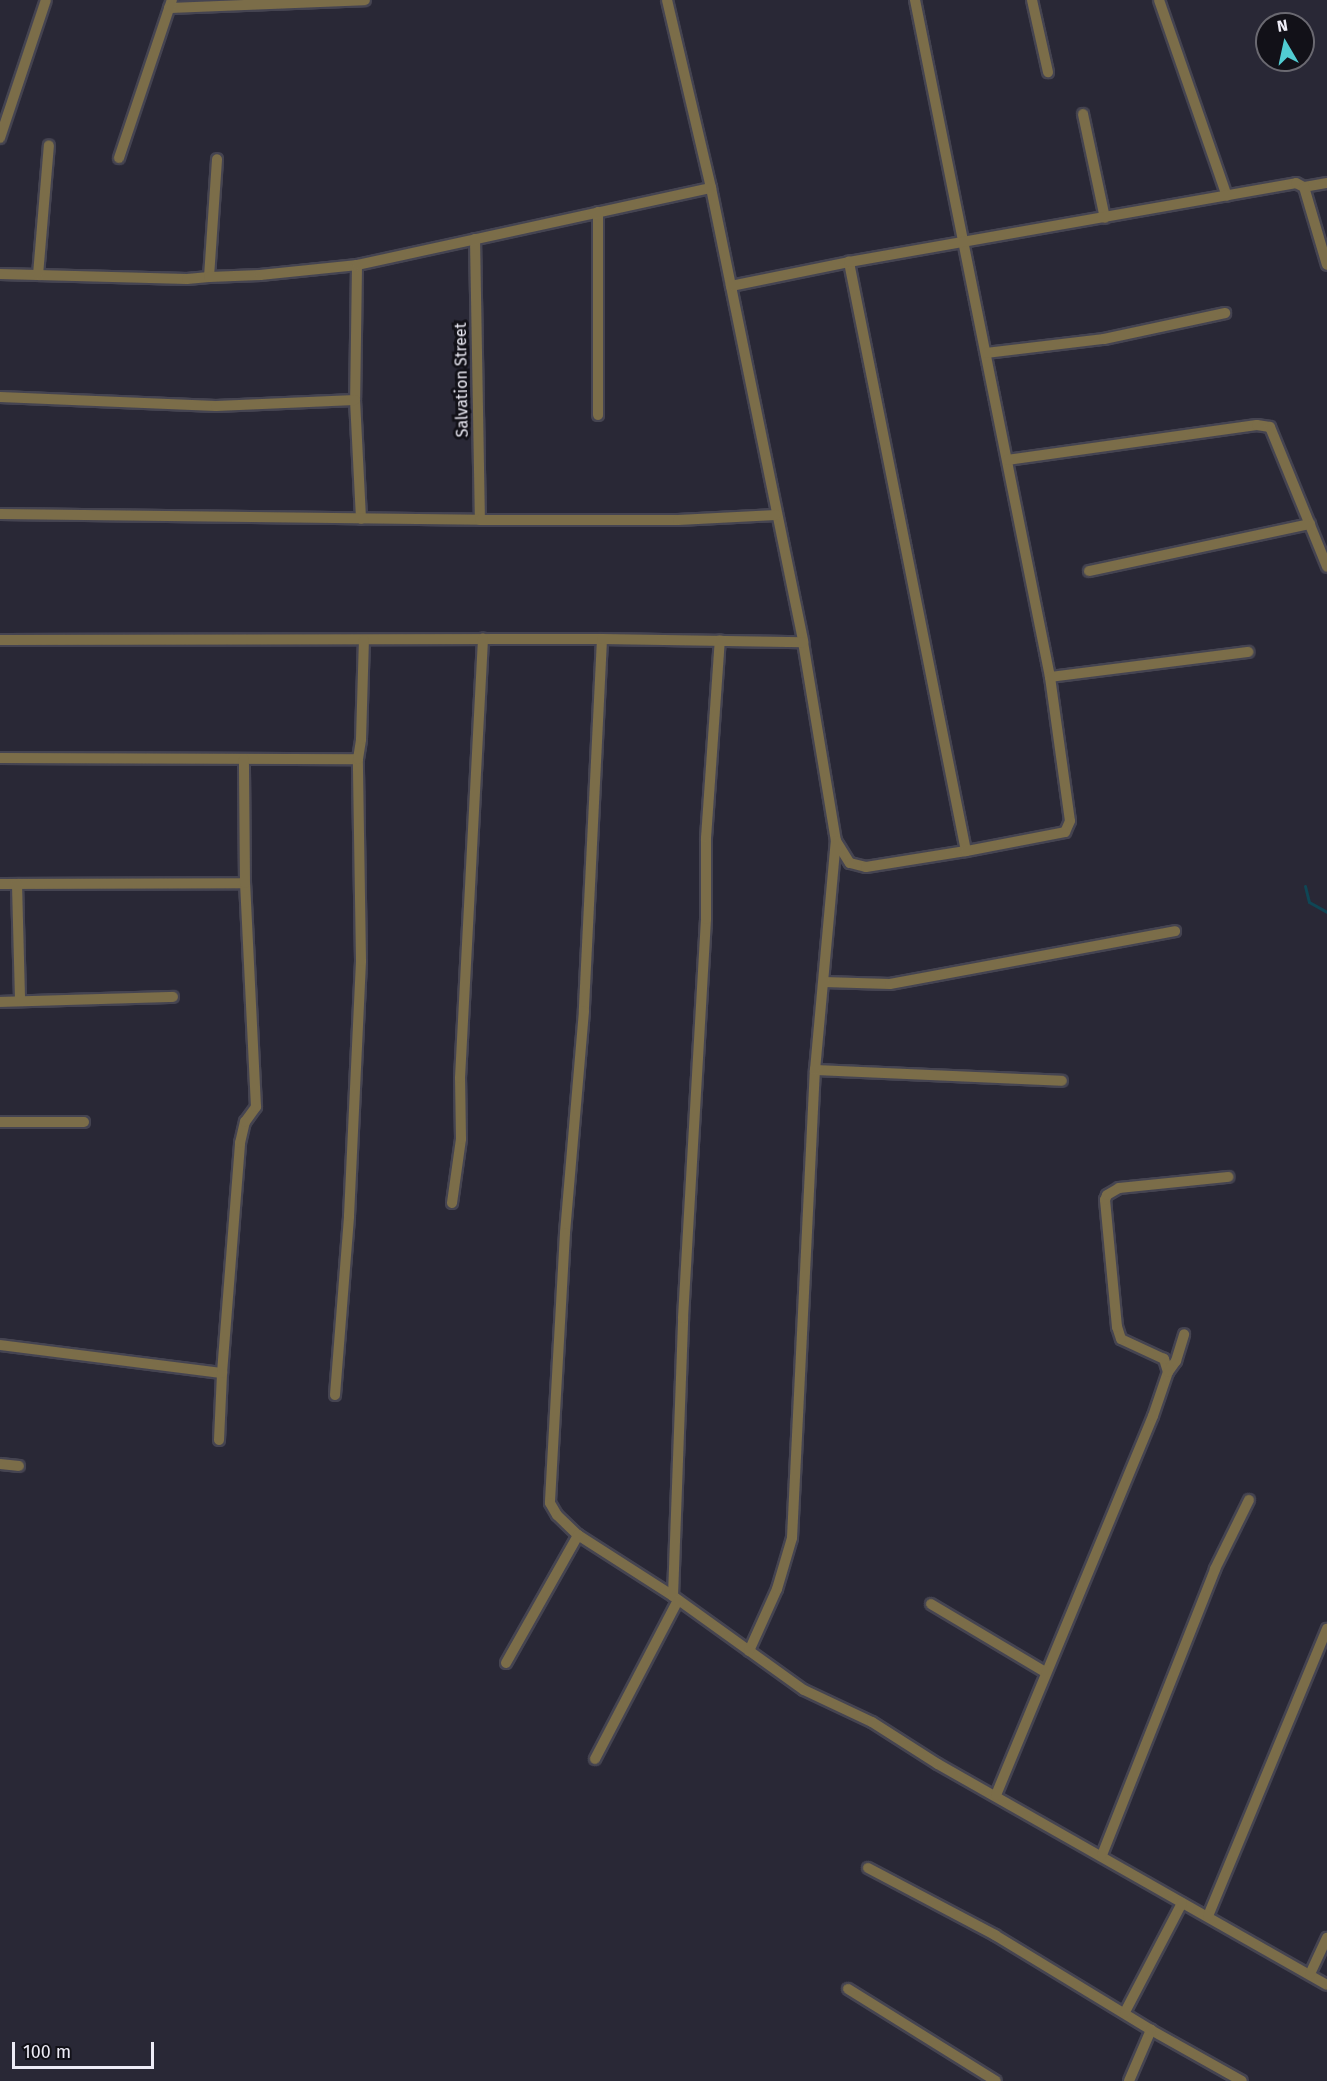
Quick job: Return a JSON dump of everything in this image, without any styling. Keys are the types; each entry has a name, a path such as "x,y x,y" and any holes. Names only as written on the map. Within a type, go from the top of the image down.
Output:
{"street":[{"path":"0,138 46,0"},
{"path":"118,158 170,4 365,0"},
{"path":"667,0 711,188 803,642 836,841 815,1070 792,1538 777,1590 749,1651"},
{"path":"836,841 850,863 866,867 1065,832 1070,821 1050,677 965,241 915,0"},
{"path":"1032,0 1048,72"},
{"path":"1159,0 1227,196"},
{"path":"1083,114 1105,218"},
{"path":"38,275 50,145"},
{"path":"209,277 217,159"},
{"path":"731,286 849,261 1296,183 1304,187 1327,183"},
{"path":"1304,187 1327,265"},
{"path":"0,274 187,279 260,275 357,265 711,188"},
{"path":"598,212 598,416"},
{"name":"Salvation Street","path":"475,239 480,520"},
{"path":"849,261 966,851"},
{"path":"357,265 355,400 361,519"},
{"path":"986,353 1104,339 1225,313"},
{"path":"0,397 216,406 355,400"},
{"path":"1007,460 1263,425 1270,427 1327,567"},
{"path":"0,514 480,520 678,520 777,515"},
{"path":"1089,571 1310,524"},
{"path":"335,1395 349,1216 361,961 358,759 361,739 364,639"},
{"path":"452,1203 461,1139 462,1031 483,639"},
{"path":"0,640 602,639 803,642"},
{"path":"602,639 584,1011 565,1233 550,1503 556,1515 578,1535 676,1598 804,1690 872,1722 938,1764 1327,1984"},
{"path":"595,1759 676,1598 683,1318 706,918 704,888 707,804 720,640"},
{"path":"1050,677 1248,652"},
{"path":"0,758 358,759"},
{"path":"219,1440 240,1143 246,1122 256,1107 245,883 244,759"},
{"path":"0,884 245,883"},
{"path":"17,884 20,1000"},
{"path":"824,982 890,984 1175,931"},
{"path":"0,1002 173,997"},
{"path":"815,1070 1062,1081"},
{"path":"0,1122 84,1122"},
{"path":"1168,1372 1164,1359 1121,1339 1117,1327 1105,1200 1107,1195 1119,1188 1228,1177"},
{"path":"996,1795 1153,1416 1168,1372 1176,1361 1184,1334"},
{"path":"0,1345 222,1373"},
{"path":"0,1464 19,1466"},
{"path":"1102,1855 1215,1569 1249,1500"},
{"path":"506,1663 578,1535"},
{"path":"931,1604 1046,1672"},
{"path":"1208,1916 1327,1629"},
{"path":"868,1868 995,1935 1050,1971 1242,2081"},
{"path":"1125,2012 1182,1903"},
{"path":"1310,1974 1327,1938"},
{"path":"848,1989 996,2081"},
{"path":"1129,2081 1151,2030"}],"waterway":[{"path":"1305,886 1309,902 1327,912"}]}
